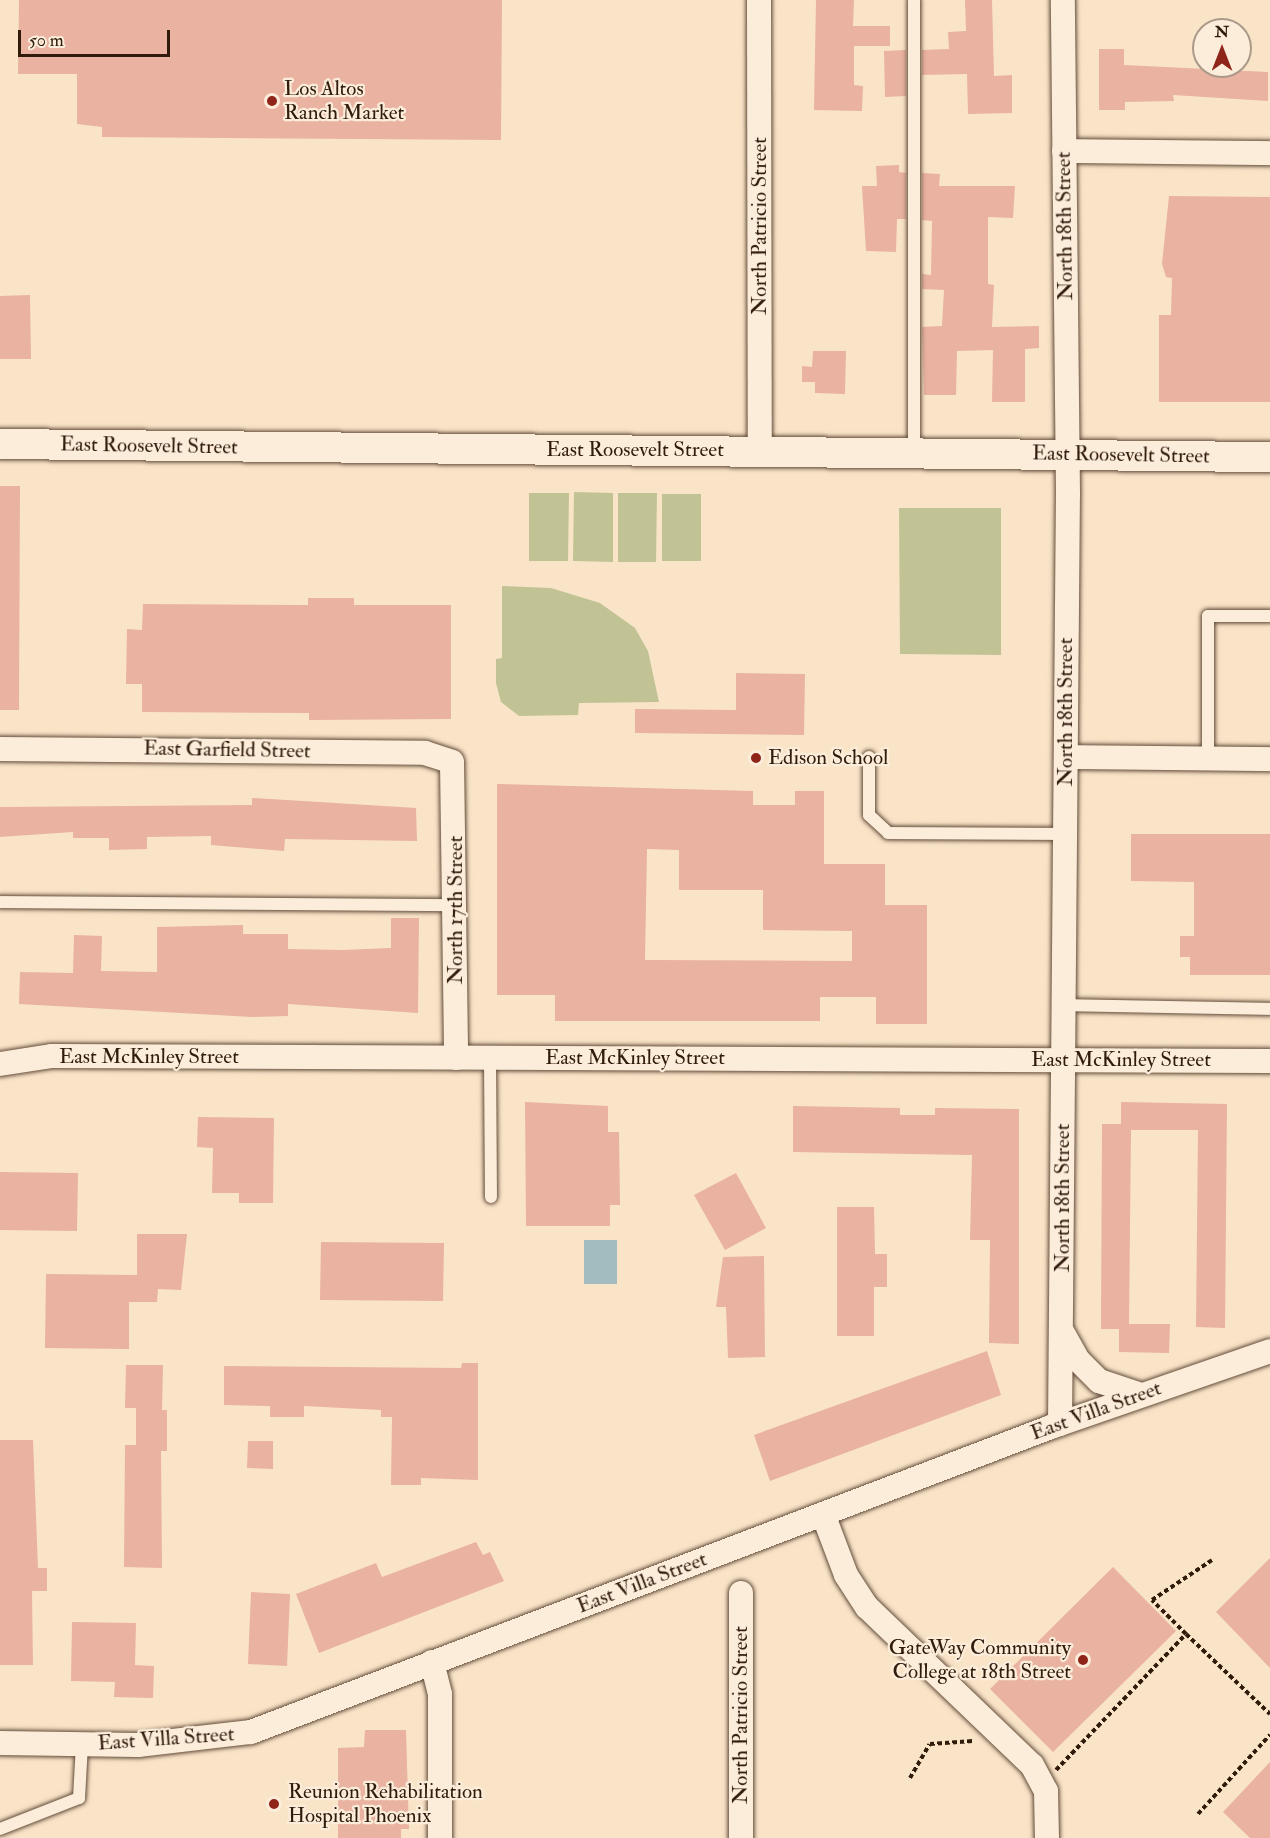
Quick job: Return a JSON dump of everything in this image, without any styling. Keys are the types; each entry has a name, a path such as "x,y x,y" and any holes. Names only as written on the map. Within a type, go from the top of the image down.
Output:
{"street":[{"name":"North Patricio Street","path":"759,0 760,451"},
{"name":"North 18th Street","path":"1060,1424 1068,455 1063,0"},
{"path":"1064,151 1270,153"},
{"name":"East Roosevelt Street","path":"0,444 1270,457"},
{"name":"East Garfield Street","path":"0,749 425,753 452,762"},
{"path":"1066,757 1270,759"},
{"name":"North 17th Street","path":"452,762 456,904 456,1058"},
{"name":"East McKinley Street","path":"1,1060 52,1056 1270,1061"},
{"path":"1062,1331 1087,1371 1110,1388 1141,1395"},
{"name":"East Villa Street","path":"0,1743 82,1744 219,1739 277,1723 1060,1424 1270,1351"},
{"path":"823,1514 846,1575 867,1607 1032,1765 1046,1791 1047,1838"},
{"name":"North Patricio Street","path":"741,1593 741,1838"},
{"path":"432,1662 440,1694 440,1838"}],"lane":[{"path":"914,0 914,452"},
{"path":"1208,758 1208,616 1270,616"},
{"path":"870,757 869,816 888,833 1065,834"},
{"path":"0,902 456,904"},
{"path":"1065,1005 1270,1009"},
{"path":"490,1058 491,1197"},
{"path":"0,1829 80,1798 82,1744"}],"path":[{"path":"1212,1560 1152,1600 1270,1714"},
{"path":"1056,1770 1186,1634"},
{"path":"910,1778 930,1744 974,1743 964,1733"},
{"path":"1198,1814 1270,1735"}],"green space":[{"path":"574,492 613,493 613,562 573,561"},
{"path":"529,493 569,493 568,561 529,561"},
{"path":"618,493 657,493 656,562 618,562"},
{"path":"662,494 701,494 701,561 662,561"},
{"path":"899,508 1001,508 1001,655 900,654"},
{"path":"502,586 551,588 600,603 635,628 648,651 659,702 579,703 578,715 519,716 501,702 496,683 496,659 502,658"}],"water":[{"path":"584,1240 617,1240 617,1284 584,1284"}],"building":[{"path":"19,0 502,0 501,140 102,137 102,127 77,124 77,74 18,74"},
{"path":"816,0 854,0 853,26 890,26 890,46 854,46 854,85 863,86 862,111 814,110"},
{"path":"965,0 992,0 994,76 1012,75 1012,113 968,114 967,74 922,75 922,50 949,49 948,32 966,31"},
{"path":"1099,49 1124,49 1124,65 1192,68 1192,78 1252,78 1252,71 1268,72 1268,101 1173,95 1174,101 1125,102 1125,110 1099,110"},
{"path":"906,50 906,96 885,97 884,51"},
{"path":"899,165 899,172 906,173 906,219 897,219 896,252 866,251 862,186 877,186 876,166"},
{"path":"922,173 940,174 939,186 1015,186 1013,218 988,217 988,284 994,285 992,327 1039,326 1039,348 1025,349 1025,402 992,402 993,350 957,351 956,395 924,395 922,327 942,326 944,290 922,289 922,274 931,275 932,221 922,220"},
{"path":"1169,196 1270,197 1270,402 1159,402 1159,315 1171,315 1172,278 1166,277 1162,264"},
{"path":"30,295 31,359 0,359 0,296"},
{"path":"813,351 846,351 845,394 815,393 815,382 802,382 802,366 812,367"},
{"path":"0,486 20,486 19,710 0,710"},
{"path":"308,598 354,598 354,605 451,605 451,719 309,720 309,713 142,712 142,684 126,684 127,629 142,630 143,604 308,605"},
{"path":"736,673 805,674 804,735 635,733 635,709 736,710"},
{"path":"497,784 753,791 753,805 795,805 795,791 824,791 824,864 885,864 885,905 927,905 927,1024 876,1024 876,997 820,997 820,1021 555,1021 555,995 497,995","holes":["647,849 679,850 679,890 763,890 763,930 852,931 852,961 645,960"]},
{"path":"252,798 416,808 417,841 285,839 284,851 211,845 211,836 147,837 147,849 109,850 109,838 73,838 73,832 0,837 0,807 252,805"},
{"path":"1131,834 1270,834 1270,975 1190,975 1190,957 1180,957 1180,936 1194,936 1194,882 1131,881"},
{"path":"391,918 419,918 418,1013 288,1004 288,1016 252,1017 19,1004 20,972 73,973 74,935 102,936 101,971 157,972 157,927 243,925 243,934 288,934 288,949 343,950 391,948"},
{"path":"525,1102 608,1106 608,1132 619,1132 620,1205 610,1205 610,1226 526,1226"},
{"path":"1121,1102 1227,1104 1225,1328 1196,1327 1198,1130 1131,1130 1129,1324 1170,1324 1169,1353 1119,1352 1119,1329 1101,1329 1102,1124 1121,1124"},
{"path":"793,1106 900,1108 900,1115 935,1115 935,1108 1019,1109 1019,1344 989,1343 990,1240 970,1240 972,1155 793,1152"},
{"path":"198,1117 274,1118 273,1203 239,1203 239,1193 212,1193 213,1148 197,1147"},
{"path":"0,1172 78,1173 77,1231 0,1230"},
{"path":"736,1173 766,1228 725,1250 694,1195"},
{"path":"837,1207 874,1207 875,1254 887,1254 887,1287 874,1287 874,1336 837,1336"},
{"path":"137,1234 187,1234 181,1290 158,1289 157,1302 129,1302 129,1349 45,1348 46,1274 137,1275"},
{"path":"321,1242 444,1243 443,1301 320,1300"},
{"path":"764,1256 765,1357 728,1358 726,1307 716,1307 723,1257"},
{"path":"987,1351 1001,1395 770,1481 754,1435"},
{"path":"462,1363 478,1363 478,1480 421,1478 421,1485 391,1485 392,1417 381,1417 381,1410 304,1406 304,1417 270,1417 270,1406 224,1405 224,1366 461,1368"},
{"path":"126,1365 163,1365 162,1410 167,1410 167,1451 161,1451 162,1568 124,1567 125,1445 136,1445 136,1408 125,1408"},
{"path":"0,1440 33,1440 38,1568 47,1568 47,1591 32,1591 33,1665 0,1665"},
{"path":"248,1441 273,1441 273,1469 247,1468"},
{"path":"476,1542 483,1555 490,1552 504,1581 319,1653 296,1594 376,1563 382,1577"},
{"path":"1270,1558 1270,1668 1216,1612"},
{"name":"GateWay Community College at 18th Street","path":"1113,1567 1176,1631 1053,1752 990,1689"},
{"path":"251,1592 290,1594 287,1666 248,1664"},
{"path":"72,1622 136,1623 135,1665 154,1666 153,1698 114,1697 115,1682 71,1681"},
{"path":"365,1730 406,1730 409,1829 401,1829 401,1838 338,1838 338,1748 364,1747"},
{"path":"1270,1762 1270,1838 1250,1838 1223,1812"}],"place":[{"name":"Los Altos Ranch Market","path":"272,101"},
{"name":"Edison School","path":"756,758"},
{"name":"GateWay Community College at 18th Street","path":"1083,1660"},
{"name":"Reunion Rehabilitation Hospital Phoenix","path":"274,1804"}]}
